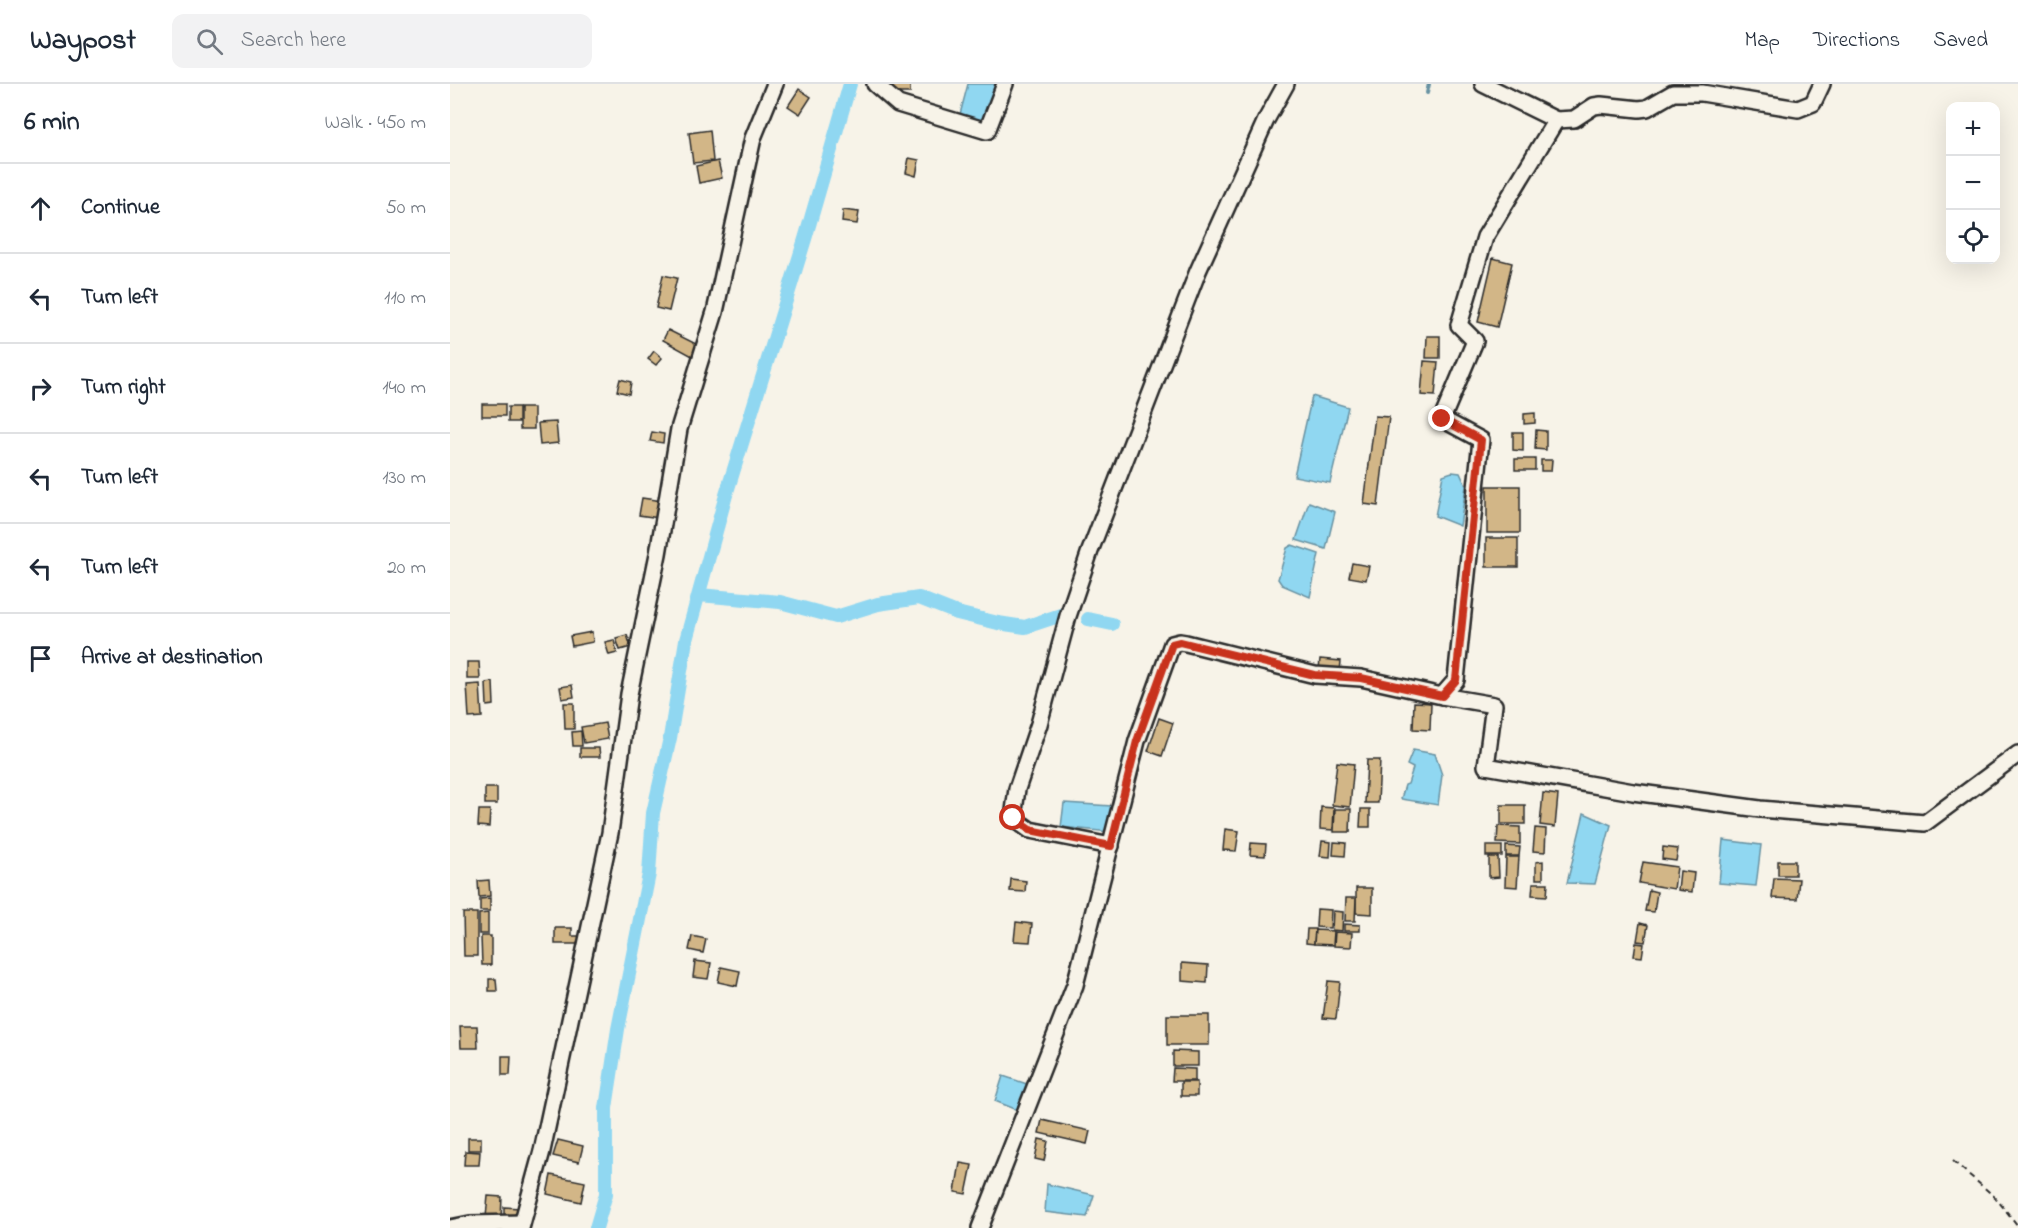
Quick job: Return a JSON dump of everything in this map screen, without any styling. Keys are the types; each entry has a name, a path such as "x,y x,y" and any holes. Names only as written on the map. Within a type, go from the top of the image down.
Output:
{"street":[{"path":"450,1228 471,1224 521,1226 542,1151 610,833 629,694 658,554 679,429 715,312 753,138 775,84"},
{"path":"875,84 898,104 987,131 1005,84"},
{"path":"1111,846 1030,830 1013,818 1017,789 1039,724 1072,605 1145,407 1198,271 1266,120 1286,84"},
{"path":"1483,84 1556,120 1574,119 1594,106 1601,105 1647,108 1673,93 1702,93 1798,109 1813,103 1822,84"},
{"path":"1442,696 1456,680 1481,440 1442,419 1475,341 1460,325 1485,237 1556,120"},
{"path":"980,1228 1075,985 1137,741 1172,644 1186,643 1315,675 1361,678 1494,705 1486,766 1633,792 1760,809 1925,823 2018,754"}],"path":[{"path":"1953,1161 1995,1197 2018,1226"}],"water":[{"path":"968,84 999,84 984,125 959,118"},
{"path":"1312,396 1348,407 1330,483 1294,476"},
{"path":"1452,472 1460,473 1466,486 1460,526 1435,516 1443,475"},
{"path":"1309,502 1335,512 1326,549 1296,540"},
{"path":"1292,545 1319,554 1310,597 1282,585 1278,579 1287,548"},
{"path":"1413,750 1435,754 1442,775 1438,805 1401,799 1413,768 1407,765"},
{"path":"1064,803 1112,806 1110,832 1061,827"},
{"path":"1584,813 1611,825 1595,884 1567,883"},
{"path":"1723,840 1761,845 1756,886 1719,883"},
{"path":"1003,1076 1030,1085 1020,1111 995,1101"},
{"path":"1047,1184 1094,1195 1087,1217 1045,1212"}],"building":[{"path":"888,84 910,84 910,93 888,93"},
{"path":"799,89 811,97 800,114 788,106"},
{"path":"710,130 713,161 693,163 689,133"},
{"path":"909,158 919,160 916,176 906,173"},
{"path":"718,161 722,178 699,183 696,166"},
{"path":"843,210 859,212 857,224 842,222"},
{"path":"1493,258 1512,263 1497,327 1478,322"},
{"path":"663,275 677,278 669,311 656,308"},
{"path":"668,330 700,346 694,357 663,340"},
{"path":"1427,336 1440,336 1440,358 1426,358"},
{"path":"654,351 662,358 656,365 648,359"},
{"path":"1424,361 1438,362 1435,396 1421,395"},
{"path":"620,379 631,382 629,394 617,391"},
{"path":"482,404 505,404 505,416 482,416"},
{"path":"508,407 519,407 519,422 508,422"},
{"path":"520,408 534,408 534,429 520,429"},
{"path":"1535,413 1535,423 1524,424 1524,414"},
{"path":"1375,416 1389,417 1378,506 1364,504"},
{"path":"556,422 558,443 540,445 538,423"},
{"path":"1536,430 1546,431 1546,450 1535,449"},
{"path":"652,432 664,434 663,443 650,441"},
{"path":"1513,432 1523,432 1523,451 1513,450"},
{"path":"1515,459 1535,459 1535,470 1515,470"},
{"path":"1541,460 1552,460 1551,471 1541,471"},
{"path":"1487,486 1520,486 1520,533 1487,533"},
{"path":"642,498 662,501 659,518 639,515"},
{"path":"1486,538 1518,538 1518,567 1486,567"},
{"path":"1352,563 1369,566 1366,580 1349,577"},
{"path":"592,632 593,642 572,646 570,636"},
{"path":"627,635 631,647 620,650 616,638"},
{"path":"614,640 617,653 609,655 605,642"},
{"path":"1320,659 1341,661 1340,672 1319,669"},
{"path":"467,662 479,662 480,679 467,679"},
{"path":"493,682 494,705 487,706 486,683"},
{"path":"480,684 482,717 469,718 467,685"},
{"path":"572,685 574,697 562,699 560,687"},
{"path":"1414,702 1431,703 1430,730 1413,729"},
{"path":"564,703 574,703 574,729 565,729"},
{"path":"1159,718 1173,723 1162,756 1148,751"},
{"path":"605,723 608,739 584,743 581,727"},
{"path":"581,731 582,746 573,746 572,732"},
{"path":"580,748 599,748 600,757 580,757"},
{"path":"1367,760 1380,760 1378,803 1365,803"},
{"path":"1337,762 1354,764 1350,807 1332,805"},
{"path":"485,788 497,788 497,804 485,804"},
{"path":"1543,793 1558,795 1555,827 1540,825"},
{"path":"1501,805 1525,805 1525,824 1501,824"},
{"path":"1321,807 1334,808 1333,830 1320,829"},
{"path":"1335,809 1351,809 1350,832 1334,832"},
{"path":"1361,809 1370,809 1370,827 1360,827"},
{"path":"479,810 490,810 489,827 478,826"},
{"path":"1498,826 1520,827 1520,844 1497,843"},
{"path":"1535,828 1546,829 1545,852 1533,851"},
{"path":"1225,829 1239,831 1236,851 1223,850"},
{"path":"1322,841 1331,842 1330,857 1320,856"},
{"path":"1334,842 1346,843 1345,856 1333,855"},
{"path":"1251,843 1266,844 1265,856 1250,855"},
{"path":"1486,846 1502,846 1502,856 1486,856"},
{"path":"1506,846 1520,847 1519,856 1506,856"},
{"path":"1663,847 1678,849 1676,861 1662,859"},
{"path":"1489,857 1498,857 1499,877 1489,878"},
{"path":"1506,857 1519,857 1517,887 1505,886"},
{"path":"1543,861 1543,879 1536,879 1536,862"},
{"path":"1778,861 1795,861 1795,875 1778,875"},
{"path":"1643,862 1677,867 1674,889 1639,883"},
{"path":"1680,871 1694,873 1692,892 1678,890"},
{"path":"1774,878 1799,879 1797,899 1772,898"},
{"path":"1011,879 1026,881 1025,892 1010,891"},
{"path":"489,880 490,896 479,897 478,881"},
{"path":"1533,883 1548,883 1547,896 1532,895"},
{"path":"1356,888 1372,888 1372,914 1356,913"},
{"path":"1649,890 1657,892 1654,912 1645,911"},
{"path":"490,898 490,911 480,911 480,899"},
{"path":"1346,898 1356,898 1355,921 1345,921"},
{"path":"1317,909 1331,910 1330,928 1316,927"},
{"path":"1333,911 1343,912 1342,931 1332,930"},
{"path":"463,913 477,913 477,956 464,956"},
{"path":"488,913 488,934 479,934 479,914"},
{"path":"1016,922 1032,924 1030,942 1014,941"},
{"path":"1640,923 1648,925 1645,942 1637,941"},
{"path":"1344,924 1360,925 1360,931 1344,931"},
{"path":"555,928 572,928 572,936 581,936 581,944 555,944"},
{"path":"1307,929 1315,929 1314,944 1306,943"},
{"path":"1315,930 1334,931 1333,945 1314,944"},
{"path":"1335,932 1352,933 1351,947 1334,946"},
{"path":"481,936 491,936 491,965 482,965"},
{"path":"692,936 706,939 703,953 689,950"},
{"path":"1636,943 1644,944 1642,957 1634,956"},
{"path":"695,961 711,963 708,979 693,977"},
{"path":"1182,963 1208,965 1207,983 1182,981"},
{"path":"721,967 740,971 737,986 718,982"},
{"path":"489,979 496,979 497,991 489,991"},
{"path":"1328,981 1340,982 1336,1019 1323,1018"},
{"path":"1167,1015 1209,1015 1209,1045 1167,1045"},
{"path":"460,1026 477,1026 478,1048 461,1048"},
{"path":"1173,1051 1198,1052 1198,1066 1173,1066"},
{"path":"502,1056 511,1056 510,1075 502,1075"},
{"path":"1173,1068 1195,1069 1195,1081 1172,1081"},
{"path":"1181,1082 1197,1082 1197,1096 1181,1096"},
{"path":"1042,1120 1090,1131 1087,1144 1039,1133"},
{"path":"468,1138 481,1138 481,1150 468,1150"},
{"path":"1039,1139 1048,1141 1044,1161 1035,1159"},
{"path":"558,1140 583,1146 579,1162 553,1156"},
{"path":"465,1151 480,1152 479,1165 464,1165"},
{"path":"960,1163 972,1165 966,1194 955,1192"},
{"path":"551,1175 585,1182 581,1202 547,1194"},
{"path":"488,1196 502,1197 501,1219 486,1217"},
{"path":"504,1207 519,1208 518,1216 504,1215"}],"waterway":[{"path":"596,1228 606,1194 606,1108 618,1029 649,874 653,813 670,738 686,640 726,495 850,84"},
{"path":"1427,93 1429,84"},
{"path":"699,595 780,602 836,617 878,604 919,598 957,613 1025,627 1067,613"},
{"path":"1088,619 1112,624"}],"route":[{"path":"1013,818 1030,830 1111,846 1137,741 1172,644 1180,642 1315,675 1361,678 1442,696 1456,680 1481,440 1442,419"}]}
